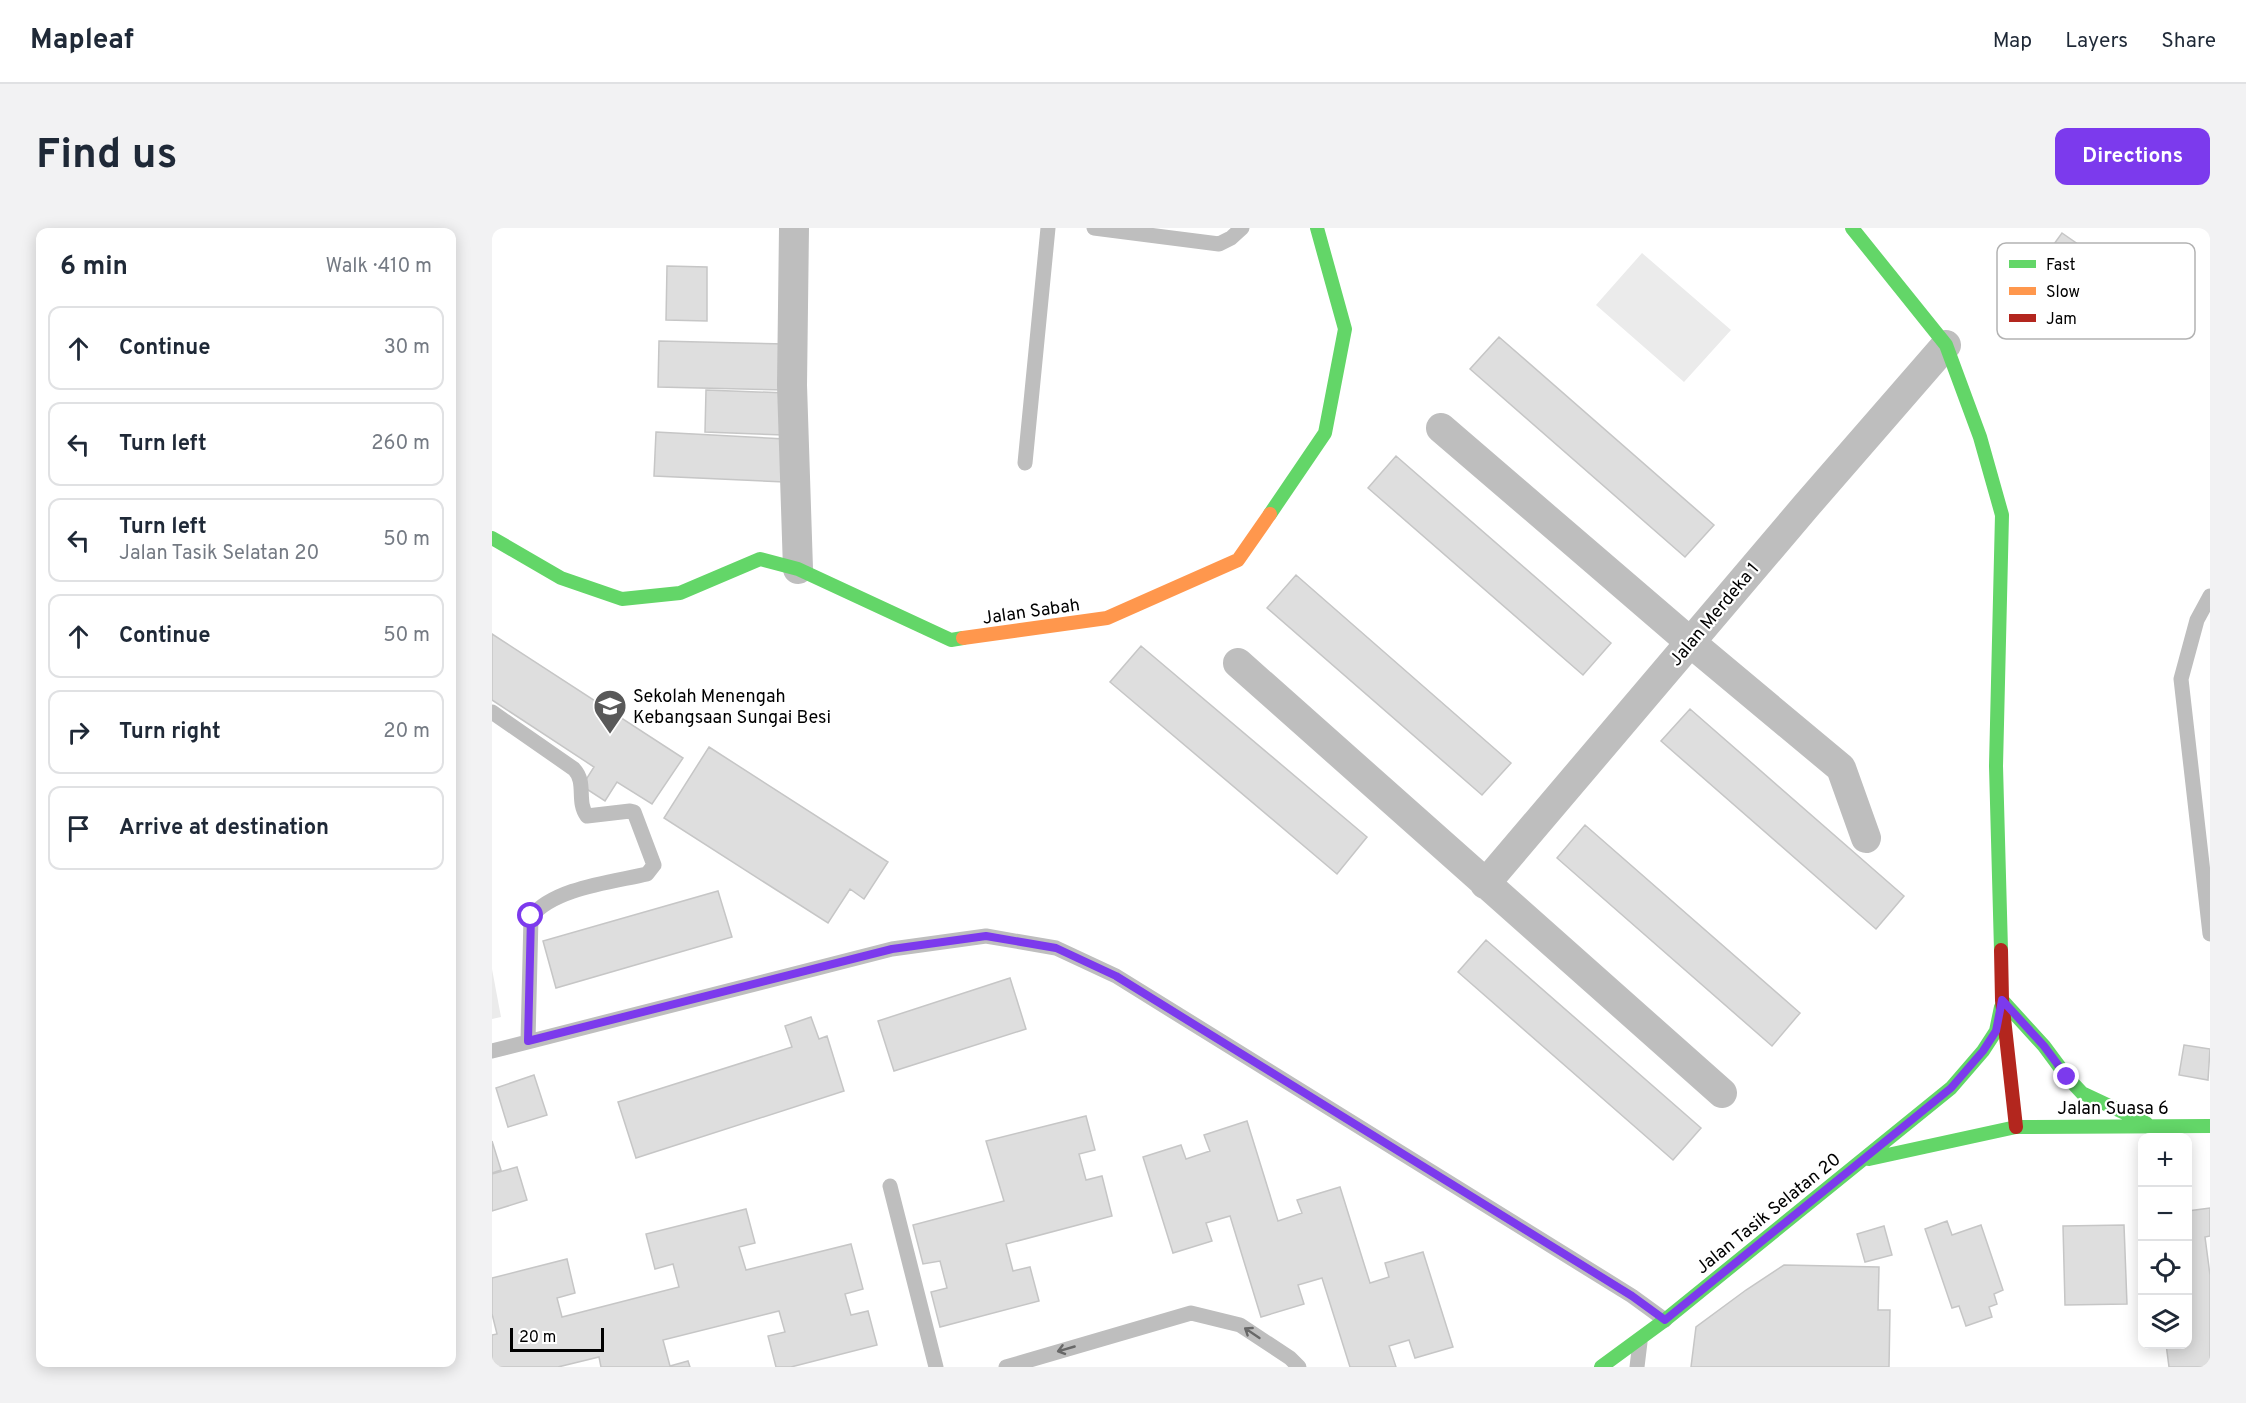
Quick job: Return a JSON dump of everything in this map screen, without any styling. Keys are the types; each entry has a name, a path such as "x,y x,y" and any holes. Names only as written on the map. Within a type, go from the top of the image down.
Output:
{"street":[{"path":"794,228 792,385 798,569"},
{"name":"Jalan Sabah","path":"492,538 561,579 622,599 680,593 760,559 798,569 951,640 1107,618 1238,560 1325,433 1345,329 1320,246 1317,228"},
{"path":"1852,228 1946,345 1980,437 2002,515 1996,766 2002,1000 2016,1127"},
{"name":"Jalan Merdeka 1","path":"1485,884 1946,345"},
{"path":"1441,428 1841,768 1866,838"},
{"path":"1238,663 1722,1093"},
{"path":"2002,1000 2044,1046 2082,1093 2154,1126"},
{"path":"1861,1161 1951,1088 1983,1051 1996,1031 2002,1000"},
{"name":"Jalan Suasa 6","path":"2016,1127 2210,1126"},
{"name":"Jalan Tasik Selatan 20","path":"1601,1367 1665,1320 1861,1161 2016,1127"}],"lane":[{"path":"1025,463 1048,228"},
{"path":"1095,228 1219,244 1231,238 1242,228"},
{"path":"2210,596 2197,620 2181,679 2210,934"},
{"path":"492,712 580,775 582,783 580,796 587,816 634,812 654,865 647,874 560,895 543,904 531,916 528,1041"},
{"path":"492,1051 892,949 986,936 1056,948 1116,976 1632,1296 1665,1320"},
{"path":"890,1186 936,1367"},
{"path":"1006,1367 1191,1313 1240,1325 1290,1358 1299,1367"},
{"path":"1637,1367 1640,1339"}],"shaded area":[{"path":"1642,253 1731,330 1684,382 1596,305"},
{"path":"492,969 501,1017 492,1019"}],"building":[{"path":"2062,233 2076,243 2055,243"},
{"path":"667,266 707,267 707,321 666,320"},
{"path":"1499,337 1714,525 1685,557 1470,369"},
{"path":"659,341 786,344 785,390 658,387"},
{"path":"706,390 786,393 784,435 705,432"},
{"path":"656,432 785,439 784,482 654,476"},
{"path":"1396,456 1611,643 1583,675 1368,488"},
{"path":"1296,575 1511,763 1482,795 1267,608"},
{"path":"492,634 683,758 652,804 617,782 605,801 582,786 594,767 492,700"},
{"path":"1141,646 1367,837 1337,874 1110,682"},
{"path":"1690,709 1904,896 1876,929 1661,741"},
{"path":"709,747 888,862 864,899 850,889 828,923 664,818"},
{"path":"1585,825 1800,1013 1772,1046 1557,858"},
{"path":"718,891 732,937 556,988 543,941"},
{"path":"1486,940 1701,1128 1673,1160 1458,972"},
{"path":"1010,978 1026,1029 894,1071 878,1021"},
{"path":"811,1017 819,1039 827,1036 844,1091 636,1158 618,1102 792,1047 785,1026"},
{"path":"2184,1045 2210,1049 2208,1080 2179,1075"},
{"path":"534,1075 547,1115 508,1127 496,1088"},
{"path":"1086,1116 1095,1150 1079,1154 1086,1180 1102,1176 1112,1216 1006,1244 1013,1271 1030,1267 1039,1301 940,1327 931,1292 947,1288 940,1261 923,1264 913,1225 1004,1201 986,1141"},
{"path":"1247,1121 1278,1221 1302,1213 1297,1200 1340,1187 1370,1283 1389,1277 1385,1263 1423,1252 1453,1347 1415,1358 1409,1340 1389,1346 1396,1367 1350,1367 1322,1278 1298,1285 1304,1304 1261,1317 1230,1216 1206,1223 1212,1241 1173,1253 1143,1157 1181,1145 1186,1159 1210,1151 1204,1135"},
{"path":"492,1141 501,1170 492,1173"},
{"path":"517,1167 527,1200 492,1211 492,1174"},
{"path":"2210,1208 2210,1236 2205,1237 2210,1275 2210,1367 2169,1367 2167,1349 2192,1349 2192,1210"},
{"path":"746,1209 755,1243 739,1247 746,1270 851,1244 863,1289 845,1294 851,1315 868,1311 877,1345 791,1367 776,1367 768,1336 785,1332 779,1311 663,1340 670,1366 688,1361 690,1367 601,1367 599,1357 558,1367 492,1367 492,1335 497,1334 492,1314 492,1278 567,1259 575,1293 557,1298 562,1317 679,1287 673,1264 655,1269 646,1234"},
{"path":"1947,1221 1952,1235 1981,1225 2003,1290 1994,1294 1997,1304 1989,1307 1992,1317 1966,1326 1959,1306 1952,1308 1925,1229"},
{"path":"2124,1225 2127,1304 2065,1305 2063,1226"},
{"path":"1884,1226 1892,1255 1865,1262 1857,1234"},
{"path":"1784,1265 1879,1267 1878,1310 1890,1310 1889,1367 1691,1367 1696,1327"}],"traffic: fast":[{"path":"1270,514 1325,433 1345,329 1317,228"},
{"path":"1852,228 1946,345 1980,437 2002,515 1996,766 2001,950"},
{"path":"492,538 561,578 622,599 680,593 760,559 798,569 951,640 963,638"},
{"path":"2002,1000 2044,1046 2082,1093 2146,1123"},
{"path":"1601,1367 1665,1320 1951,1088 1983,1051 1996,1031 2001,1007"},
{"path":"1869,1159 2016,1127 2210,1126"}],"traffic: slow":[{"path":"963,638 1107,618 1238,560 1270,514"}],"traffic: jam":[{"path":"2001,950 2002,1000 2016,1127"}],"place":[{"name":"Sekolah Menengah Kebangsaan Sungai Besi","path":"610,735"}],"route":[{"path":"531,916 528,1041 892,949 986,936 1056,948 1116,976 1632,1296 1665,1320 1951,1088 1983,1051 1996,1031 2002,1000 2044,1046 2067,1077"}]}
